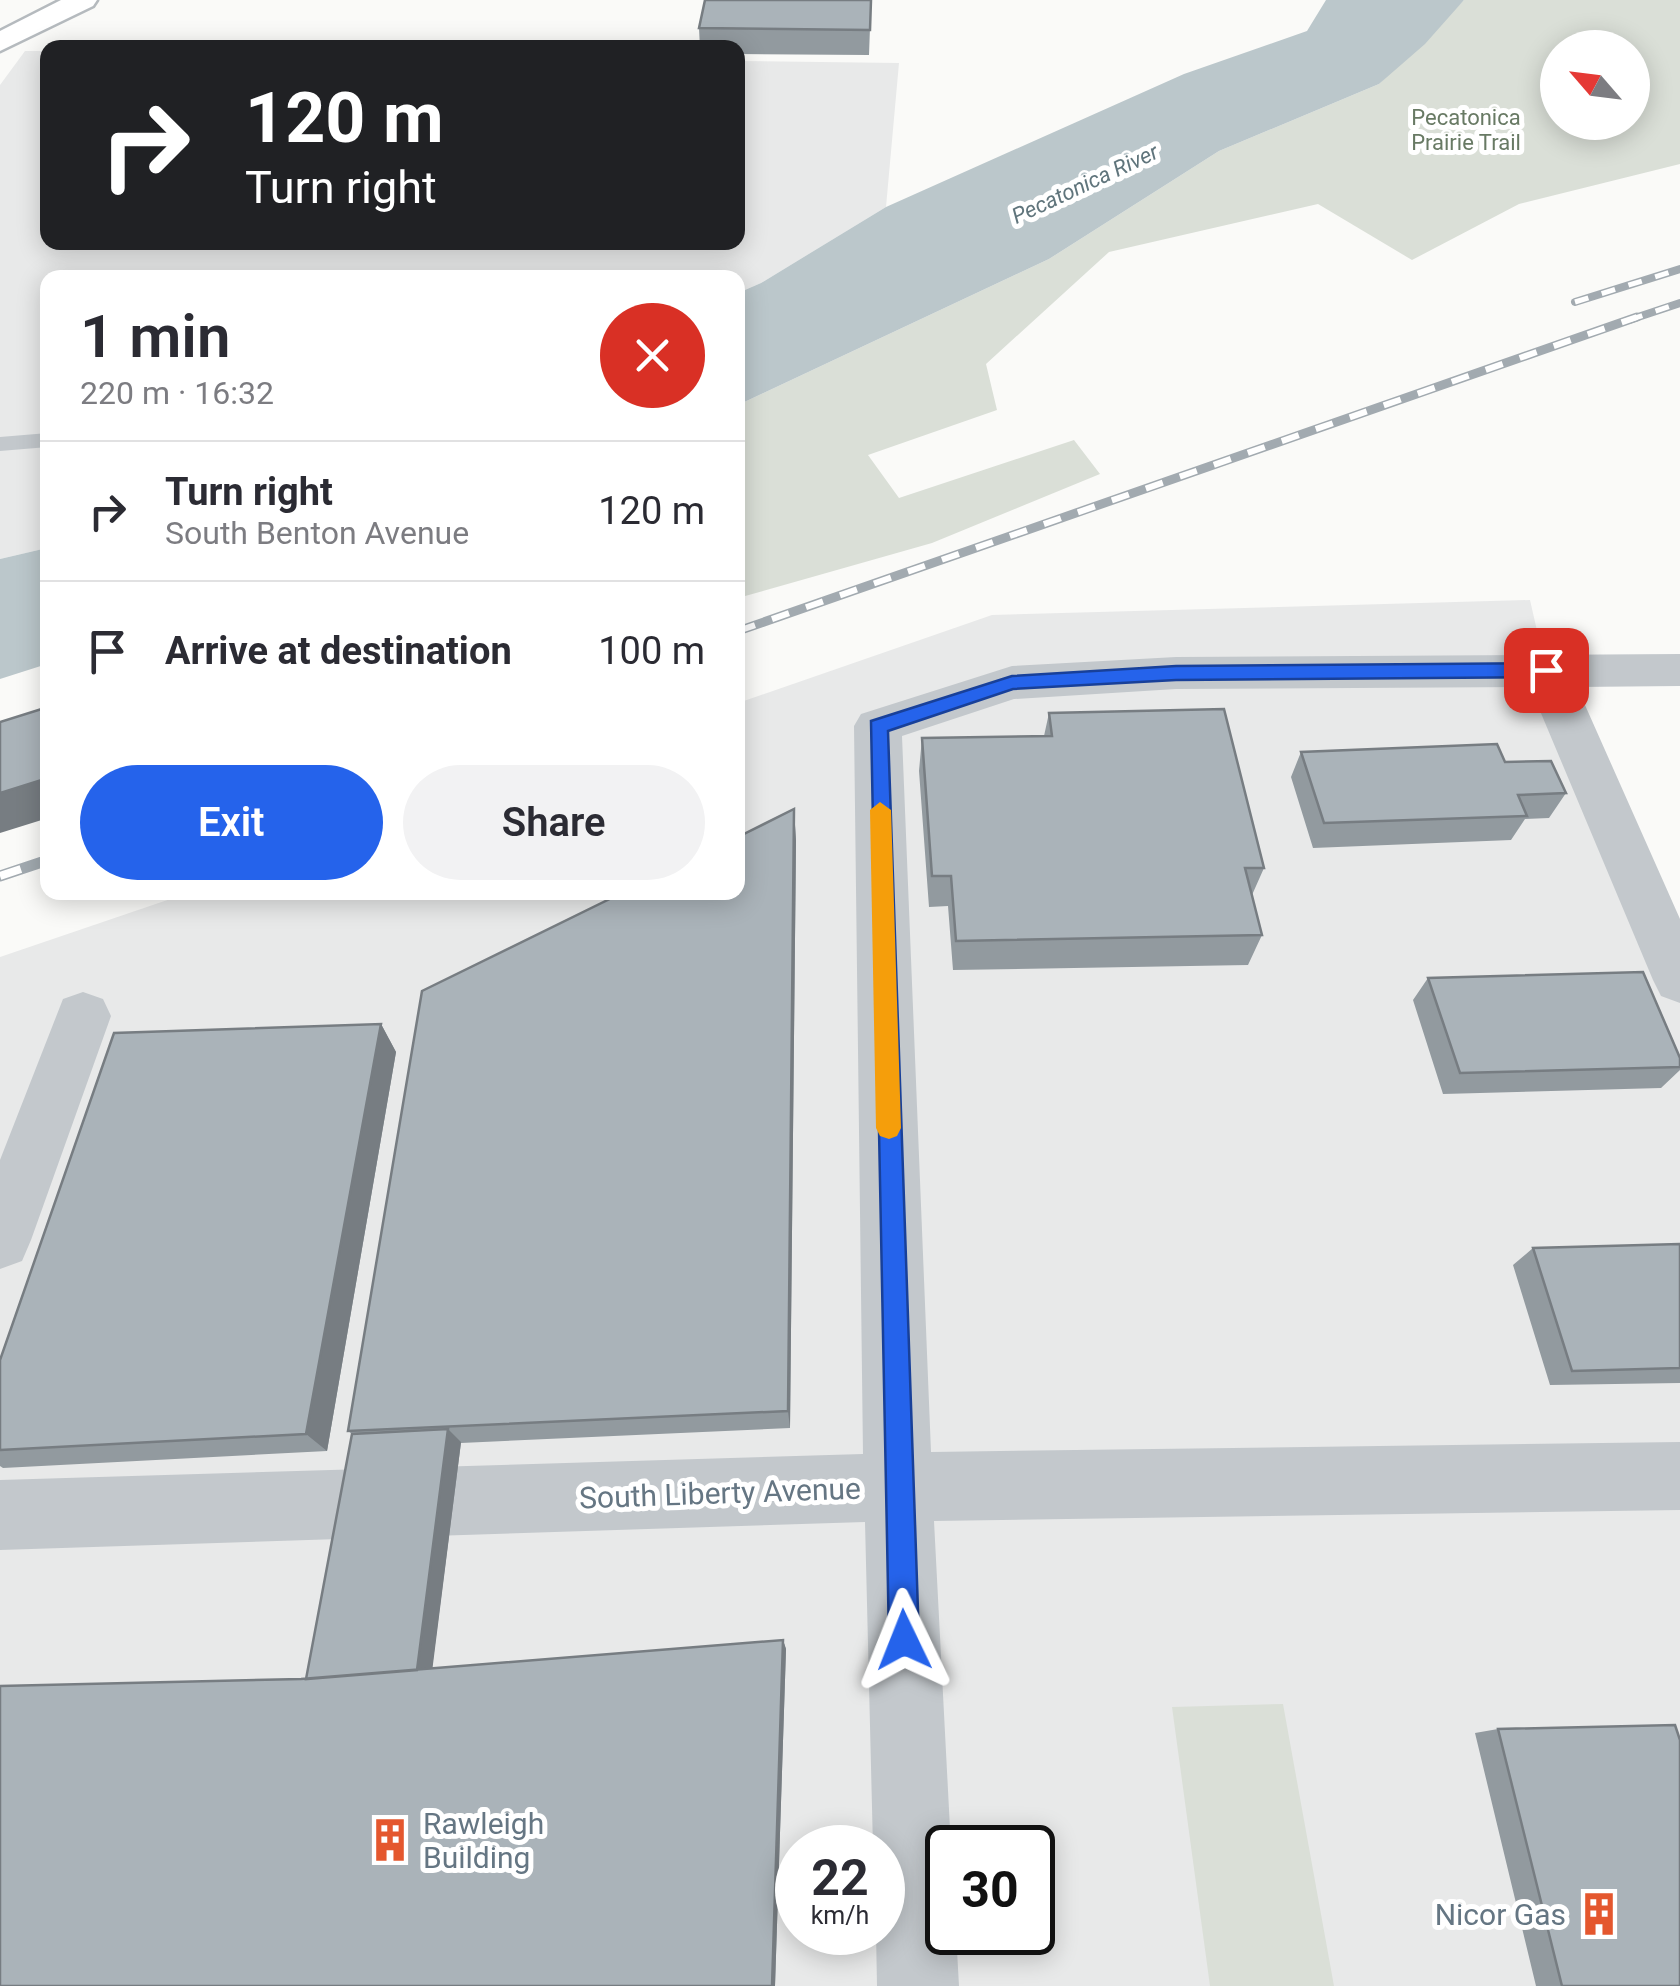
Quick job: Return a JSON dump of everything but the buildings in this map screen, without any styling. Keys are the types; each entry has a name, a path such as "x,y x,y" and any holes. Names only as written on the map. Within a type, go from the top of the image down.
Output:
{"main road":[{"path":"0,42 83,0"}],"street":[{"path":"1546,670 1680,980"},
{"path":"918,1986 898,1487 878,726 1012,682 1176,673 1680,670"},
{"path":"0,1240 83,1016"},
{"name":"South Liberty Avenue","path":"0,1515 898,1487 1680,1476"}],"lane":[{"path":"0,444 40,441"}],"shaded area":[{"path":"25,51 40,51 40,250 745,250 745,61 899,63 886,207 745,290 745,270 40,270 40,550 0,559 0,85"},
{"path":"1530,600 1546,670 1680,980 1680,1986 0,1986 0,957 167,900 745,900 745,701 992,615"}],"green space":[{"name":"Pecatonica Prairie Trail","path":"1464,0 1680,0 1680,164 1519,204 1412,260 1318,204 1109,252 986,364 997,410 868,455 899,498 1074,440 1100,474 932,543 745,596 745,402 1049,259 1219,151 1379,84"},
{"path":"1283,1704 1334,1986 1210,1986 1172,1707"}],"water":[{"name":"Pecatonica River","path":"1326,0 1464,0 1425,44 1379,84 1219,151 1049,259 745,402 745,290 886,207 1184,74 1307,31"},
{"path":"40,550 40,666 0,679 0,559"}],"railway":[{"path":"1575,302 1680,269"},
{"path":"1629,320 1680,303"},
{"path":"745,629 1637,317"},
{"path":"0,876 40,863"}],"slow traffic":[{"path":"880,810 889,1128"}],"place":[{"name":"Rawleigh Building","path":"390,1840"},
{"name":"Nicor Gas","path":"1599,1914"}],"route":[{"path":"904,1640 878,726 1012,682 1176,673 1546,670"}]}
